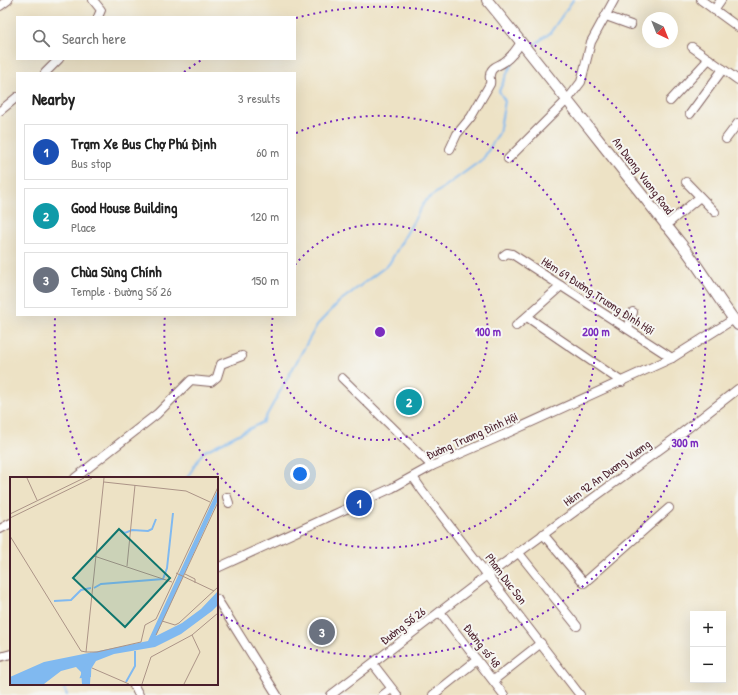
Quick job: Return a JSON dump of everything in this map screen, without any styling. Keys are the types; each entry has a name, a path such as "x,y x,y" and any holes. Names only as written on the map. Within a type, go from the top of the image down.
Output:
{"main road":[{"name":"An Duong Vuong Road","path":"487,0 568,99 652,206 665,226 683,246 736,322"}],"street":[{"path":"0,6 8,0"},
{"path":"93,0 99,14"},
{"path":"508,160 568,99 581,82 591,42 614,0"},
{"path":"701,0 738,27"},
{"path":"714,10 721,0"},
{"path":"606,16 631,25"},
{"path":"450,149 457,134 471,117 490,84 490,75 493,69 507,60 522,44"},
{"path":"692,47 738,80"},
{"path":"670,101 709,59"},
{"path":"46,72 59,60"},
{"path":"690,114 723,70"},
{"path":"0,111 16,98"},
{"path":"726,140 738,123"},
{"path":"686,182 715,212"},
{"path":"665,226 700,197"},
{"name":"Hẻm 69 Đường Trương Đình Hội","path":"503,256 507,253 512,254 672,358"},
{"path":"516,326 561,286"},
{"path":"628,329 633,312"},
{"path":"527,317 622,382"},
{"name":"Đường Trương Đình Hội","path":"218,568 311,526 432,466 622,382 672,358 736,322"},
{"path":"76,477 157,414 191,380 211,382 217,377 221,364 242,356"},
{"path":"342,378 432,466"},
{"name":"Hẻm 92 An Dương Vương","path":"488,575 674,439 738,389"},
{"name":"Pham Duc Son","path":"413,476 422,490 580,695"},
{"path":"543,534 584,583 669,508"},
{"path":"518,552 577,626"},
{"name":"Đường Số 26","path":"331,695 488,575"},
{"path":"218,601 277,695"},
{"name":"Đường số 48","path":"440,612 494,680 504,695"},
{"name":"Đường số 48","path":"494,680 541,643"},
{"path":"0,657 10,654"},
{"path":"432,695 477,660"},
{"path":"373,664 394,692 383,695"},
{"path":"134,685 139,695"}],"waterway":[{"path":"530,48 550,33 573,0"},
{"path":"188,477 203,452 263,422 317,325 340,301 389,264 425,201 483,159 499,133 505,101 499,91 514,59 525,51"},
{"path":"62,685 67,695"}],"place":[{"name":"Good House Building","path":"409,402"},
{"name":"Trạm Xe Bus Chợ Phú Định","path":"359,503"},
{"name":"Chùa Sùng Chính","path":"322,632"}]}
